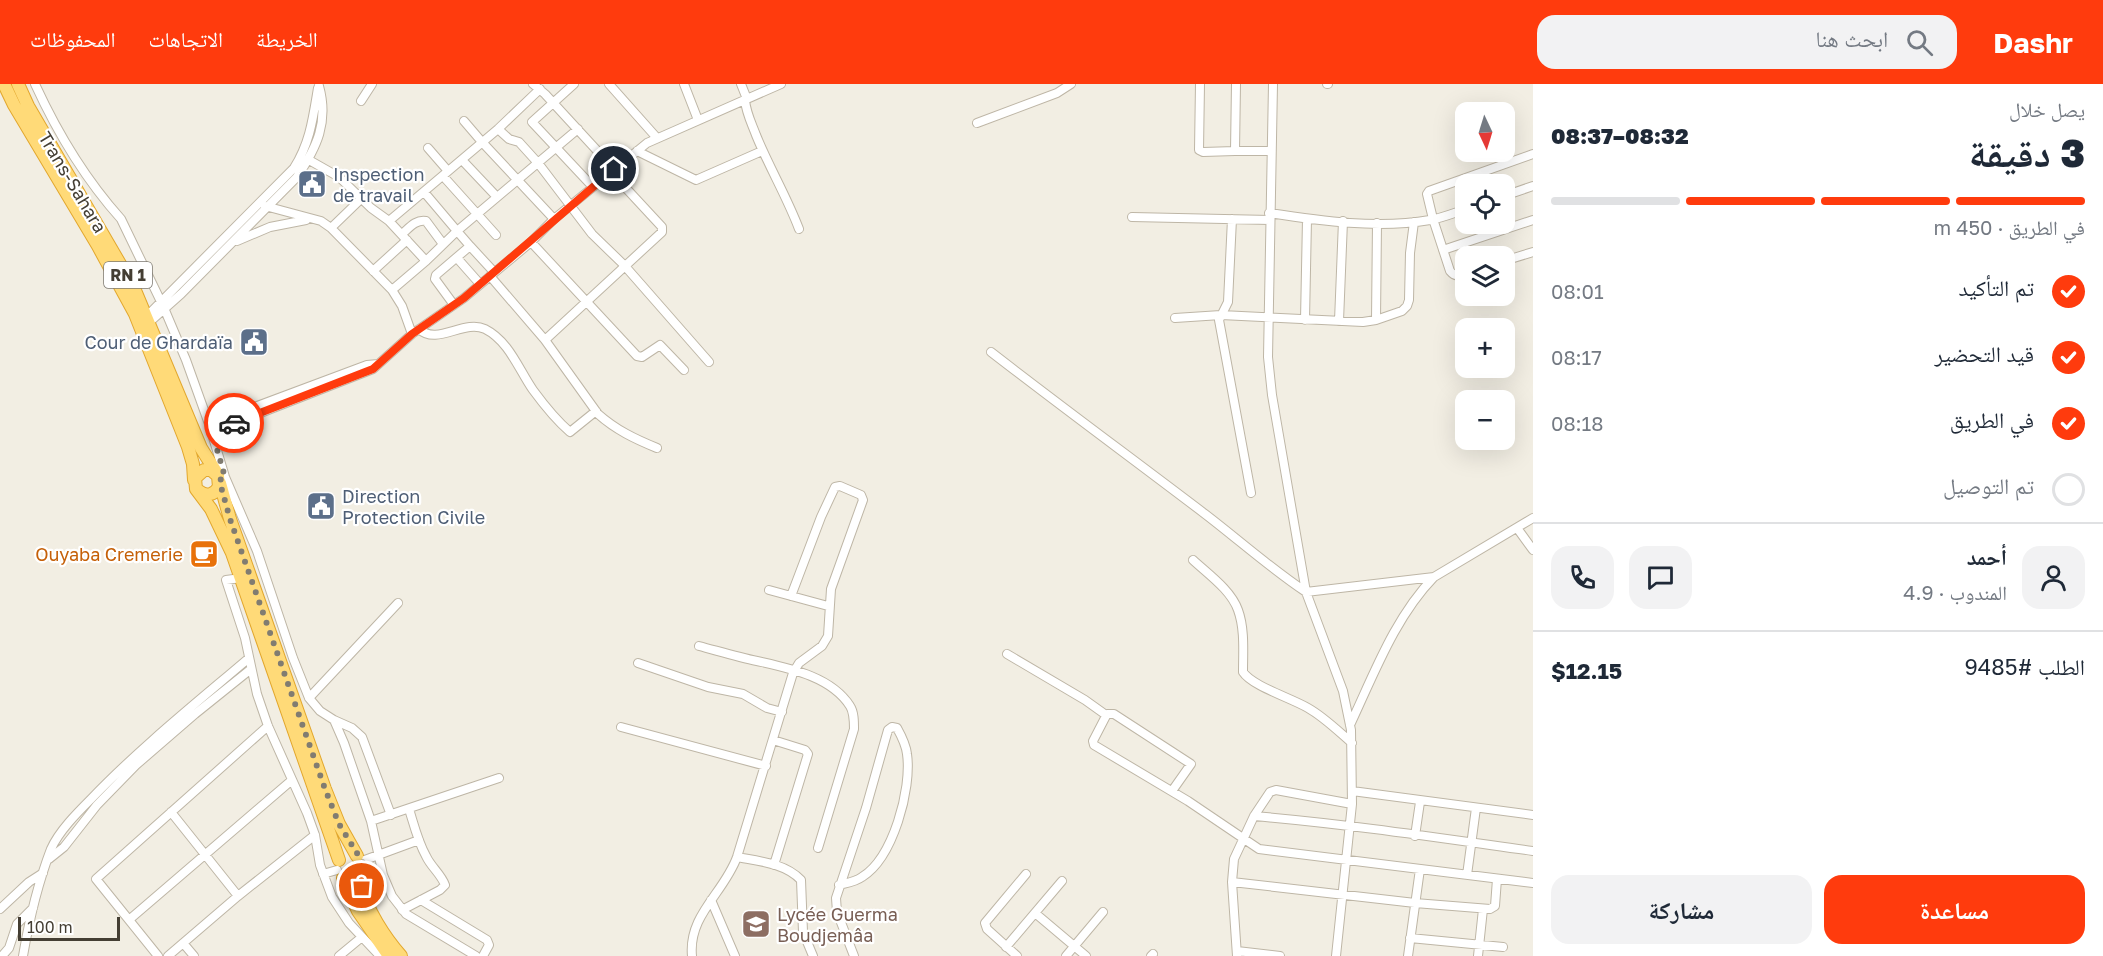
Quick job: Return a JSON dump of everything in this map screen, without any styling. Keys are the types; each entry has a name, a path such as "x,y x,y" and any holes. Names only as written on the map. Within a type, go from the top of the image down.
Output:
{"highway":[{"name":"Trans-Sahara","path":"4,84 14,105 144,322 201,448 221,479 233,527 321,779 339,824 361,861 362,886 370,909 381,929 401,956"},
{"name":"Trans-Sahara","path":"18,84 36,120 121,263 188,447 196,485 220,525 241,578 340,869 358,910 389,956"},
{"path":"207,470 221,479 214,493 206,495 196,485 200,472 207,470"},
{"path":"349,854 361,861 361,875 355,880 340,869 349,854"}],"street":[{"path":"35,84 67,145 121,219 162,305 211,428 221,479 257,551 309,698 320,711 352,728 362,737 391,815"},
{"path":"361,101 372,84"},
{"path":"574,84 532,122 593,187"},
{"path":"609,84 657,138"},
{"path":"684,84 698,120"},
{"path":"741,84 746,108 762,151 786,197 799,229"},
{"path":"211,428 373,369 416,332 480,284 612,170 638,151 657,138 781,84"},
{"path":"977,123 1057,93 1071,84"},
{"path":"1200,84 1199,150 1203,152 1271,151"},
{"path":"1235,151 1236,84"},
{"path":"1273,84 1268,319 1268,357 1272,395 1306,592 1343,691 1352,744 1352,804 1336,956"},
{"path":"144,322 263,205 297,177 309,160 322,127 324,112 319,85"},
{"path":"162,305 226,248 300,158 312,128 319,85"},
{"path":"389,221 498,129 537,87 578,129 662,228 661,234 624,265 545,340"},
{"path":"464,122 554,219"},
{"path":"498,129 509,139 519,142 538,163 592,234 624,265 709,362"},
{"path":"392,290 517,179 578,129"},
{"path":"428,148 477,214 496,235"},
{"path":"638,151 694,180 762,151"},
{"path":"1455,275 1443,250 1433,219 1427,199 1429,191 1533,154"},
{"path":"309,160 339,177 389,221 426,261"},
{"path":"462,160 497,197"},
{"path":"1515,192 1533,186"},
{"path":"424,192 545,340 596,411 618,430 657,448"},
{"path":"331,228 362,198"},
{"path":"263,205 321,221 331,228 392,290 416,332 434,335 478,326 491,333 513,357 532,389 570,432 596,411"},
{"path":"1132,217 1232,219 1270,216 1377,223 1414,222 1455,212"},
{"path":"226,248 242,238 270,227 309,219"},
{"path":"1232,219 1227,302 1219,320 1251,493"},
{"path":"1305,320 1307,219"},
{"path":"1443,250 1533,220"},
{"path":"373,271 417,221 426,221 443,244"},
{"path":"1339,321 1343,221"},
{"path":"1175,318 1221,315 1268,319 1376,320 1402,311 1409,300 1410,253 1414,222"},
{"path":"1376,320 1377,223"},
{"path":"531,242 637,356 644,356 660,345 684,370"},
{"path":"453,305 435,279 436,275 470,246"},
{"path":"1515,258 1533,252"},
{"path":"457,258 480,284"},
{"path":"991,352 1228,531 1281,576 1306,592 1434,577"},
{"path":"692,956 692,937 698,922 724,883 737,857 795,669 826,642 829,631 828,606 831,589 863,500 861,495 840,486 835,487 791,596"},
{"path":"1350,725 1400,622 1418,594 1434,577 1533,518"},
{"path":"1516,528 1533,550"},
{"path":"1193,560 1227,592 1238,610 1241,623 1243,672 1246,677 1310,709 1352,744"},
{"path":"241,578 226,580 245,638 257,694 268,726 315,836 323,874 332,897 349,923 380,956"},
{"path":"769,590 828,606"},
{"path":"309,698 398,603"},
{"path":"699,646 795,669 834,690 850,705 854,717 854,729 818,848"},
{"path":"1007,654 1077,695 1106,716"},
{"path":"23,956 43,873 55,842 81,810 249,658"},
{"path":"638,663 708,687 743,694 767,708 782,712"},
{"path":"187,715 251,669"},
{"path":"1172,791 1191,764 1114,714 1106,716 1093,741 1094,745 1172,791 1259,849 1533,883"},
{"path":"334,720 371,821 383,875 392,896 402,910 476,956"},
{"path":"158,956 96,879 268,726"},
{"path":"621,727 766,766"},
{"path":"839,885 862,877 871,870 889,845 908,774 905,744 897,728 892,727 888,730 860,828 839,885 836,898 837,912 854,956"},
{"path":"773,740 805,750 808,754 774,864"},
{"path":"371,821 498,778"},
{"path":"130,919 292,780"},
{"path":"1280,956 1237,954 1232,882 1234,859 1242,839 1270,792 1276,790 1352,804"},
{"path":"1352,791 1533,816"},
{"path":"1415,836 1420,802"},
{"path":"1467,875 1476,808"},
{"path":"402,910 440,890 444,885 428,860 409,809"},
{"path":"171,812 238,896"},
{"path":"1254,816 1350,825 1415,836 1533,850"},
{"path":"168,956 238,896 315,836"},
{"path":"361,861 420,840"},
{"path":"737,857 774,864 798,877 802,883 803,932 813,956"},
{"path":"323,874 340,869"},
{"path":"1408,956 1420,869"},
{"path":"0,909 29,882 43,873"},
{"path":"1017,956 987,930 985,923 1026,874"},
{"path":"1232,882 1483,909 1494,908 1497,879"},
{"path":"1006,947 1062,881"},
{"path":"421,900 487,940 489,945 483,956"},
{"path":"711,900 735,956"},
{"path":"2,956 9,948 17,924 34,906"},
{"path":"1478,956 1483,909"},
{"path":"1066,956 1103,912"},
{"path":"1035,913 1086,956"},
{"path":"339,956 362,937"},
{"path":"1410,938 1503,947"},
{"path":"183,943 194,956"}],"way so far":[{"path":"234,423 212,432 225,477 220,480 220,483 230,519 325,789 339,824 363,863 362,886"}],"place":[{"name":"Inspection de travail","path":"312,184"},
{"name":"Cour de Ghardaïa","path":"254,342"},
{"name":"Direction Protection Civile","path":"321,506"},
{"name":"Ouyaba Cremerie","path":"204,554"},
{"name":"Lycée Guerma Boudjemâa","path":"756,924"}],"route":[{"path":"234,423 353,379 373,369 412,334 464,298 614,169"}]}
